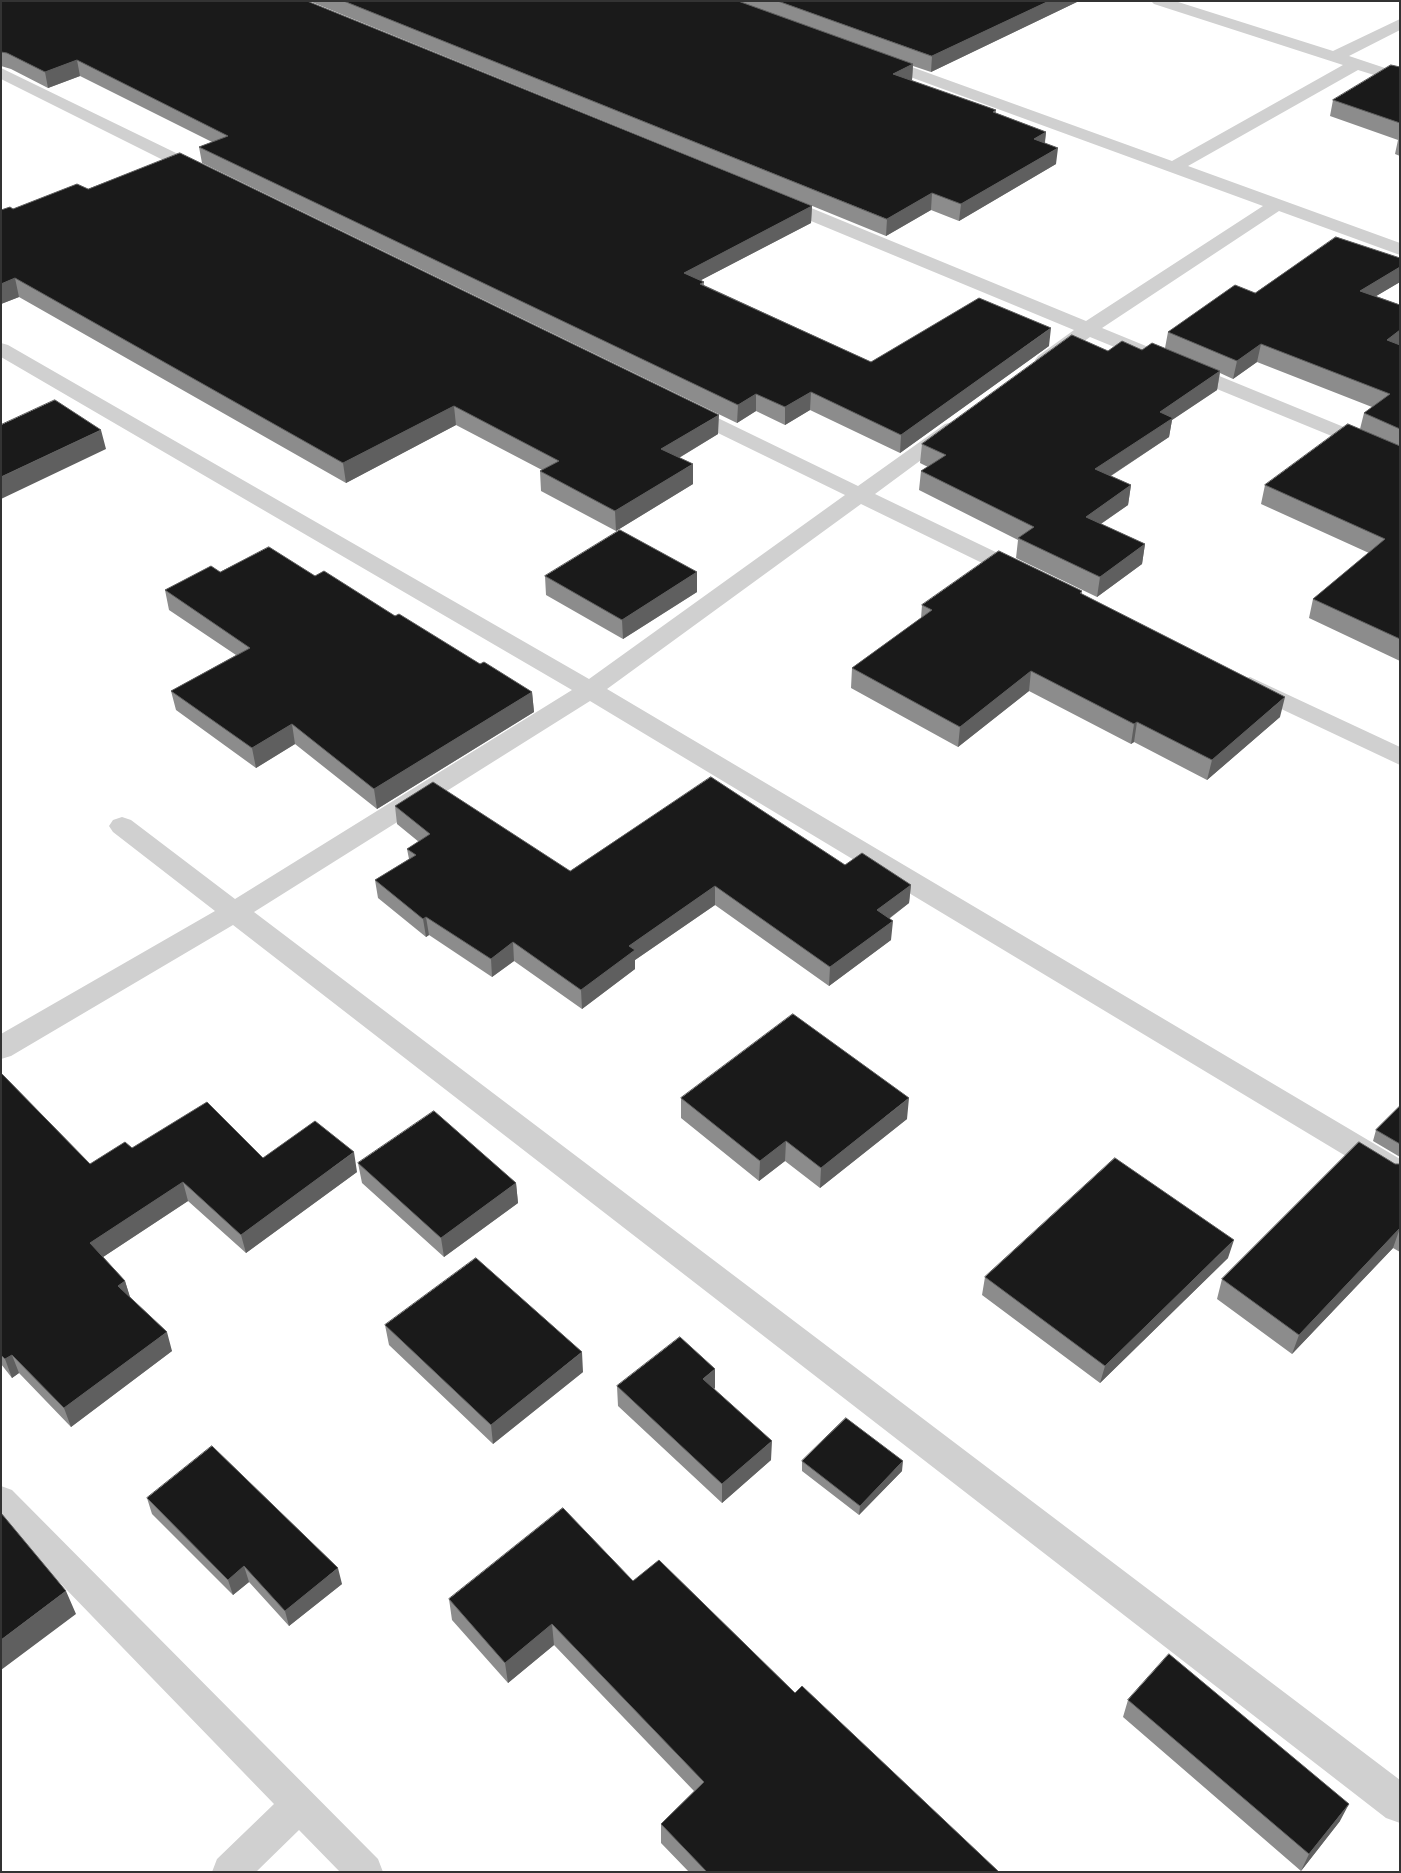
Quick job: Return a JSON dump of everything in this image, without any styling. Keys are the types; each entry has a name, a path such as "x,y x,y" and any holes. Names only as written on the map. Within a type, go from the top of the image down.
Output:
{"street":[{"path":"1160,1 1400,78"},
{"path":"1335,57 1400,24"},
{"path":"864,56 1400,249"},
{"path":"1174,167 1356,64"},
{"path":"1,73 225,183"},
{"path":"758,193 1089,328 1400,458"},
{"path":"1026,374 1089,328 1276,205"},
{"path":"1,349 590,690 1400,1174"},
{"path":"663,398 1037,581"},
{"path":"1,1048 234,912 590,690 971,414"},
{"path":"1232,676 1400,757"},
{"path":"122,826 1400,1804"}],"lane":[{"path":"1,1500 365,1872"},
{"path":"230,1872 300,1805"}],"building":[{"path":"1,1 307,1 812,206 684,273 704,282 700,284 871,362 979,298 1051,328 901,435 811,392 785,407 756,394 738,405 199,147 228,136 77,60 45,72 7,53 1,52"},
{"path":"344,1 738,1 913,64 893,74 996,110 993,112 1046,132 1034,139 1058,148 961,204 932,193 887,219"},
{"path":"778,1 1049,1 932,56"},
{"path":"1391,65 1400,67 1400,123 1333,100"},
{"path":"180,153 719,415 661,449 693,464 615,511 540,471 559,461 454,406 343,463 15,278 1,284 1,210 10,207 13,209 77,184 88,189"},
{"path":"1336,237 1400,258 1400,267 1360,291 1400,305 1400,330 1387,340 1400,345 1400,429 1364,413 1390,394 1261,344 1237,361 1168,332 1235,285 1255,293"},
{"path":"1072,335 1108,351 1122,341 1142,350 1152,343 1220,371 1160,412 1173,418 1095,469 1131,485 1086,517 1145,544 1100,577 1018,538 1034,527 921,471 946,455 922,444"},
{"path":"55,400 101,430 1,477 1,425"},
{"path":"1348,424 1400,446 1400,639 1313,599 1385,539 1265,485"},
{"path":"620,530 697,572 622,620 545,576"},
{"path":"269,547 315,576 324,571 395,616 399,614 480,664 484,662 532,692 374,789 292,724 252,748 171,691 250,648 165,590 211,566 220,572"},
{"path":"999,551 1082,591 1080,593 1285,697 1212,760 1137,722 1134,724 1031,671 960,727 852,668 932,610 922,605"},
{"path":"711,777 845,865 862,853 911,885 877,910 893,921 830,967 715,886 629,946 635,950 581,990 513,942 491,959 426,917 423,919 375,880 416,855 407,849 430,834 395,806 433,782 570,871"},
{"path":"793,1014 909,1098 821,1168 786,1141 760,1161 681,1098"},
{"path":"1,1073 90,1164 125,1142 132,1148 207,1102 263,1158 315,1121 354,1152 241,1235 183,1182 90,1243 125,1281 118,1286 167,1332 64,1408 12,1355 5,1359 1,1355"},
{"path":"1400,1106 1400,1144 1376,1130"},
{"path":"434,1111 516,1183 441,1238 358,1163"},
{"path":"1359,1142 1395,1164 1400,1164 1400,1228 1299,1335 1222,1279"},
{"path":"1115,1158 1234,1240 1105,1366 985,1277"},
{"path":"476,1258 582,1352 491,1425 385,1325"},
{"path":"680,1337 715,1369 703,1379 772,1441 722,1484 617,1386"},
{"path":"846,1418 903,1461 860,1506 802,1461"},
{"path":"212,1446 338,1568 285,1611 244,1566 228,1580 147,1498"},
{"path":"563,1508 633,1581 659,1560 795,1693 802,1686 999,1872 707,1872 661,1824 704,1782 552,1624 505,1663 449,1599"},
{"path":"1,1513 66,1591 1,1640"},
{"path":"1169,1654 1349,1804 1309,1854 1128,1700"}]}
